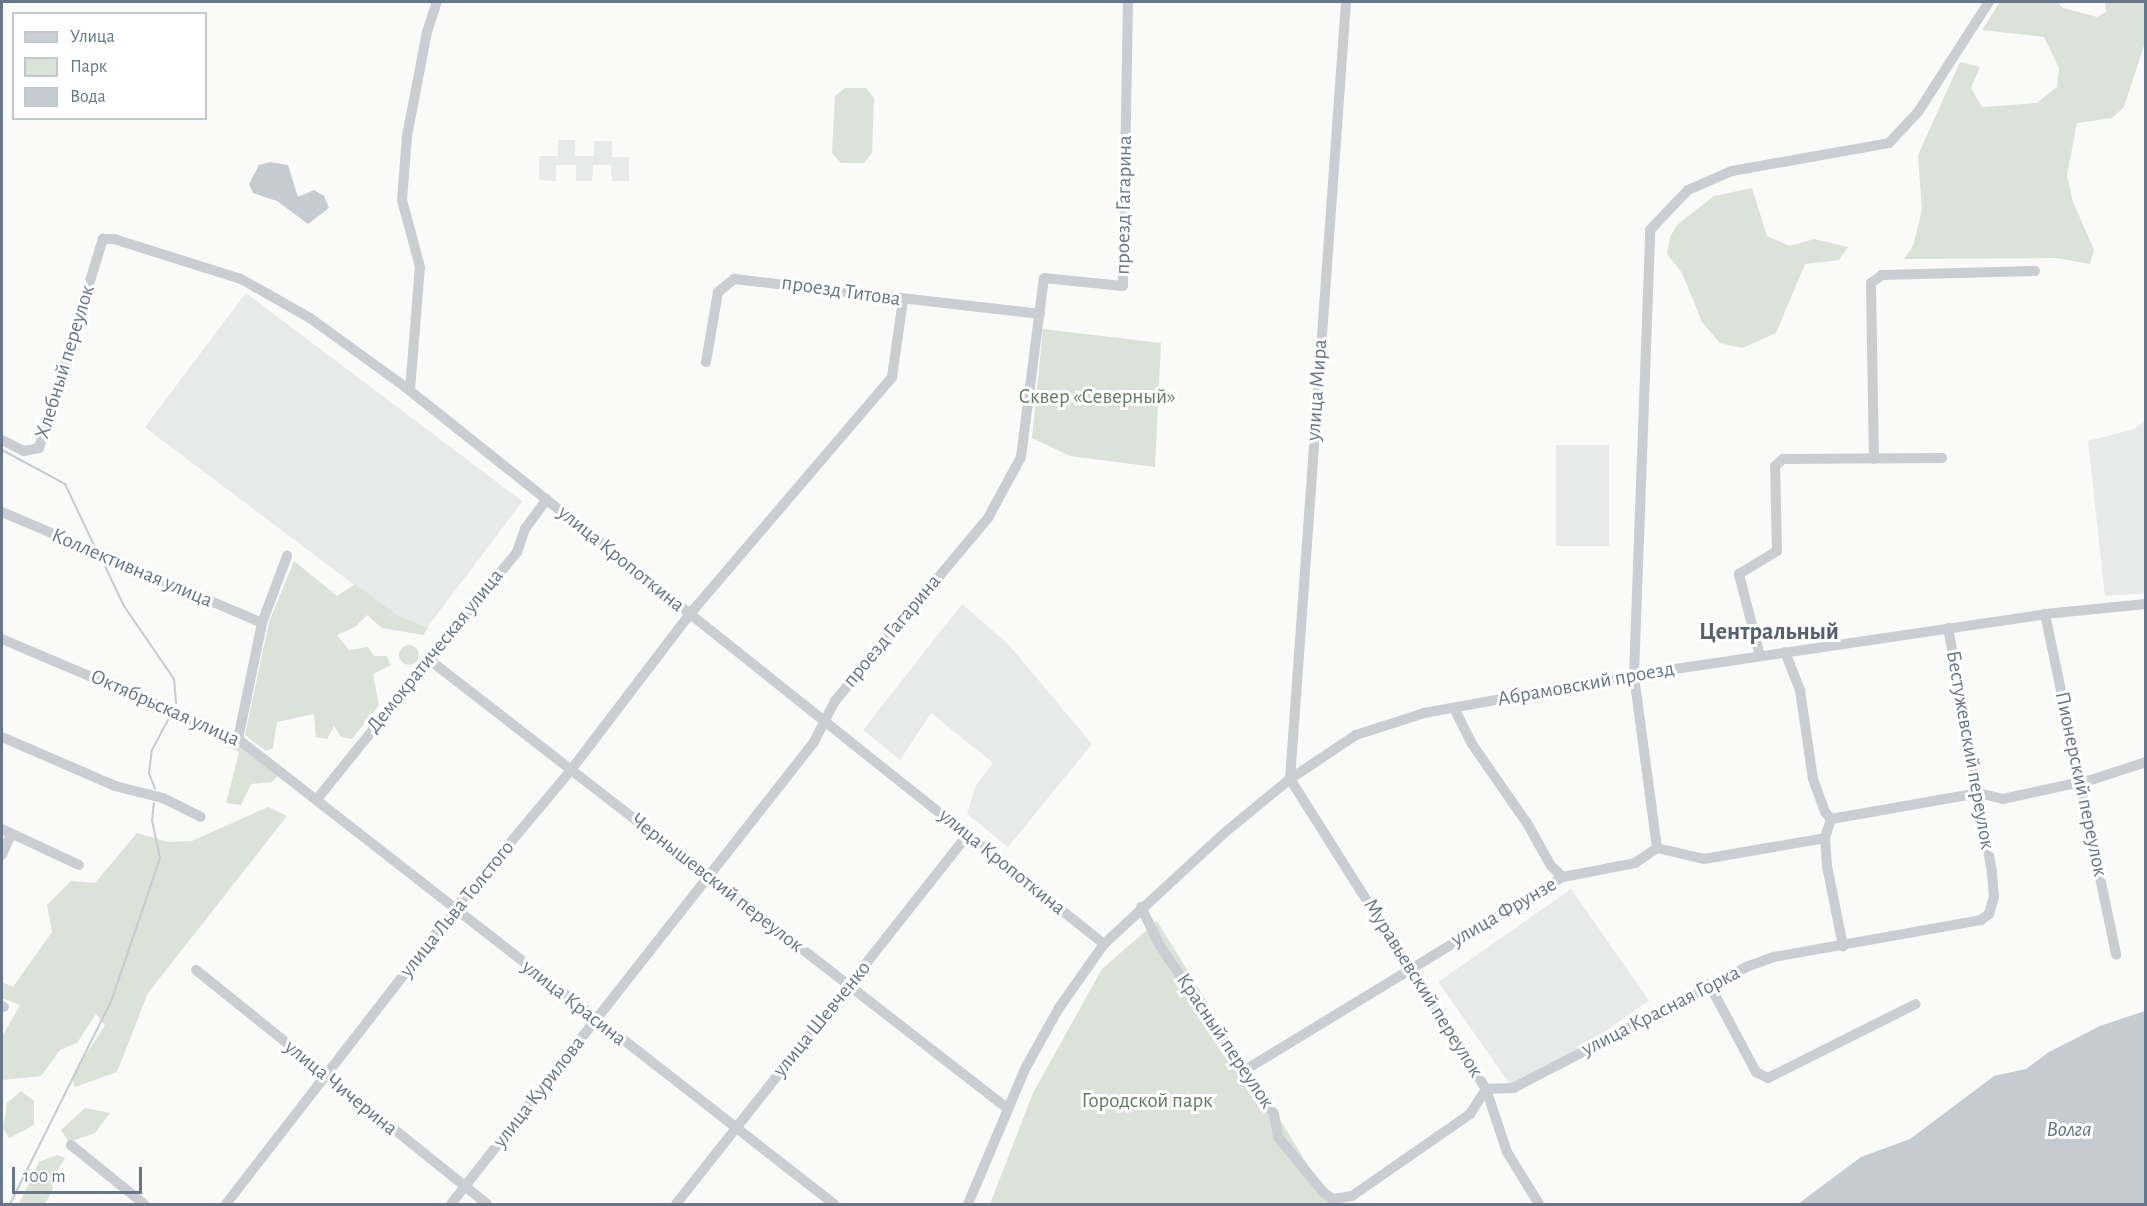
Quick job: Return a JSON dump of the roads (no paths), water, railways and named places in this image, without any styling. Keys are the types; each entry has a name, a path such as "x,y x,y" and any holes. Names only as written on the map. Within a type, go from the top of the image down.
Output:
{"street":[{"path":"407,388 420,267 402,200 407,136 427,32 437,2"},
{"name":"проезд Гагарина","path":"822,721 902,617 988,518 1021,457 1044,278 1123,286 1128,2"},
{"name":"улица Мира","path":"1290,779 1346,2"},
{"path":"1825,838 1704,859 1658,848 1634,675 1650,230 1688,190 1732,171 1889,143 1917,112 1989,2"},
{"name":"улица Кропоткина","path":"103,239 114,239 241,279 310,318 407,388 1104,944"},
{"name":"Хлебный переулок","path":"2,440 24,451 39,448 103,239"},
{"path":"1874,459 1871,283 1882,274 2035,271"},
{"name":"проезд Титова","path":"706,362 718,292 734,279 846,289 903,300 1040,314"},
{"name":"улица Льва Толстого","path":"226,1204 454,910 571,770 689,615 892,377 903,300"},
{"path":"1760,656 1739,574 1777,551 1776,466 1783,459 1942,458"},
{"name":"Демократическая улица","path":"317,799 427,658 517,552 525,529 547,499"},
{"name":"Коллективная улица","path":"2,512 262,623"},
{"path":"238,739 262,623 286,556"},
{"name":"Абрамовский проезд","path":"968,1204 1008,1108 1059,1008 1104,944 1141,907 1290,779 1356,735 1454,708 1634,675 2045,614 2145,604"},
{"name":"Пионерский переулок","path":"2045,614 2116,955"},
{"name":"Бестужевский переулок","path":"1948,628 1992,872"},
{"name":"Октябрьская улица","path":"2,639 238,739 317,799"},
{"path":"1785,652 1800,690 1813,779 1825,812 1831,819"},
{"name":"Чернышевский переулок","path":"427,658 1008,1108"},
{"path":"1454,708 1551,866 1563,878"},
{"name":"улица Курилова","path":"451,1204 710,879 814,742 822,721"},
{"path":"2,737 115,786 163,798 201,817"},
{"path":"1831,819 1979,793 2003,799 2145,762"},
{"name":"Муравьевский переулок","path":"1290,779 1486,1089 1507,1152 1539,1204"},
{"name":"улица Красина","path":"317,799 454,910 834,1204"},
{"path":"1831,819 1825,838 1830,884 1843,946"},
{"path":"2,855 6,832 79,865"},
{"name":"улица Шевченко","path":"676,1204 968,834"},
{"name":"улица Фрунзе","path":"1245,1070 1410,967 1563,878 1635,863 1658,848"},
{"name":"улица Красная Горка","path":"1486,1089 1513,1088 1709,984 1774,957 1981,920 1989,914 1994,897 1992,872"},
{"name":"Красный переулок","path":"1141,907 1160,946 1274,1114 1278,1137 1324,1193 1333,1199 1352,1196 1470,1114 1486,1089"},
{"name":"улица Чичерина","path":"196,970 487,1204"},
{"path":"1709,984 1756,1072 1768,1078 1916,1004"},
{"path":"71,1145 144,1204"}],"water":[{"path":"270,162 288,165 298,197 314,190 324,196 329,208 308,224 277,201 253,193 249,184 259,165"},
{"name":"Волга","path":"2145,1011 2145,1204 1798,1204 1861,1157 1910,1139 1994,1076 2026,1069 2049,1052 2100,1026"}],"waterway":[{"path":"2,450 65,484 94,545"},
{"path":"103,562 124,606 174,679 176,703"},
{"path":"155,789 149,773 152,750 170,716"},
{"path":"10,1204 112,999 160,858 152,821 154,803"}],"district":[{"name":"Центральный","path":"1769,633"}],"park label":[{"name":"Сквер «Северный»","path":"1097,397"},
{"name":"Городской парк","path":"1147,1101"}]}
